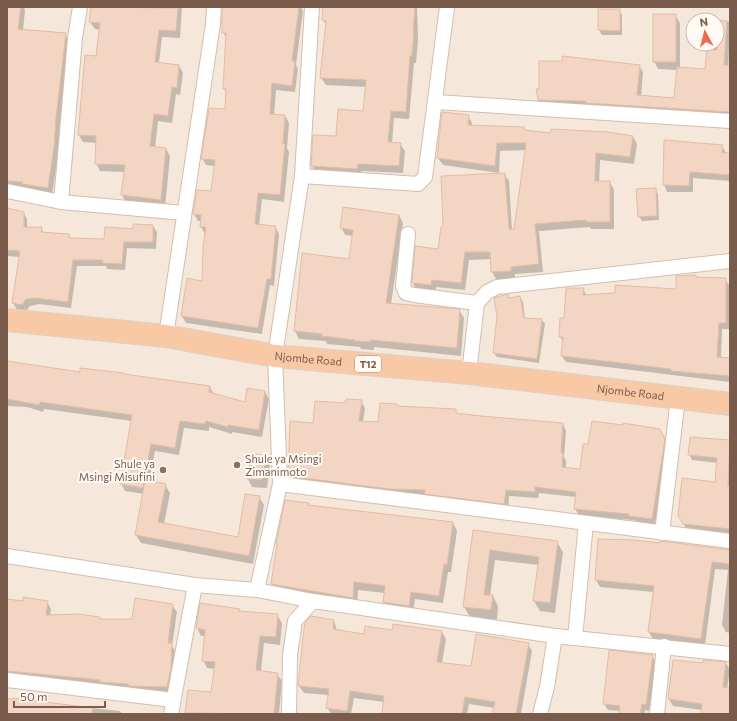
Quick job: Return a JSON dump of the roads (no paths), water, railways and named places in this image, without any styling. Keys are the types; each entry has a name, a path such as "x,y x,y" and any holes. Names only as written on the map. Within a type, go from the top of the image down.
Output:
{"highway":[{"name":"Njombe Road","path":"7,320 166,336 275,356 469,373 730,404"}],"street":[{"path":"61,202 75,38 80,7"},
{"path":"166,336 213,24 214,7"},
{"path":"257,590 280,484 275,356 302,176 312,7"},
{"path":"302,176 418,184 421,182 425,176 436,102 447,7"},
{"path":"436,102 730,121"},
{"path":"7,191 61,202 184,213"},
{"path":"408,234 403,286 406,293 477,303"},
{"path":"469,373 477,303 487,292 497,287 730,261"},
{"path":"662,533 678,398"},
{"path":"280,484 730,541"},
{"path":"575,638 586,523"},
{"path":"7,556 195,585 257,590 313,601 555,636 664,646 730,654"},
{"path":"171,714 195,585"},
{"path":"291,714 290,655 295,621 313,601"},
{"path":"540,714 547,687 555,636"},
{"path":"657,714 664,646"},
{"path":"7,680 173,700"}],"place":[{"name":"Shule ya Msingi Zimanimoto","path":"237,465"},
{"name":"Shule ya Msingi Misufini","path":"163,470"}]}
